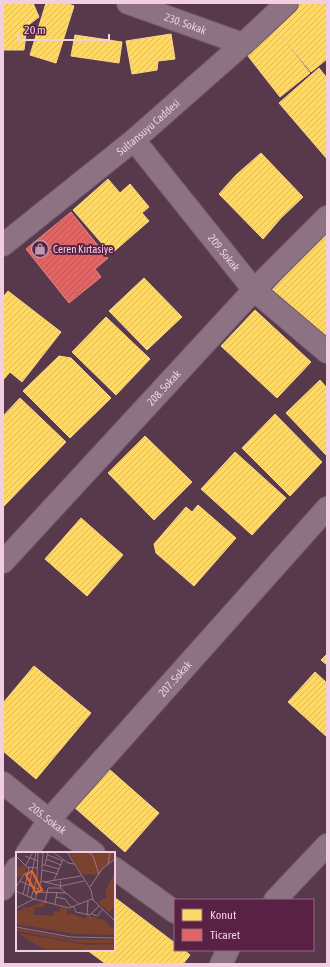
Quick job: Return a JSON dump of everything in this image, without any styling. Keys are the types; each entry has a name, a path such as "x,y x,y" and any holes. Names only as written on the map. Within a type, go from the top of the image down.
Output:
{"street":[{"name":"230. Sokak","path":"128,3 243,44"},
{"name":"Sultansuyu Caddesi","path":"3,245 134,140 287,3"},
{"name":"209. Sokak","path":"134,140 254,290 327,352"},
{"name":"208. Sokak","path":"3,562 254,290 327,217"},
{"name":"207. Sokak","path":"28,852 49,820 327,508"},
{"name":"205. Sokak","path":"3,783 49,820 93,852"},
{"path":"276,899 327,845"},
{"path":"3,888 16,869"},
{"path":"115,869 174,911"}],"building: Konut":[{"path":"3,3 33,3 39,17 27,26 24,50 3,50"},
{"path":"46,3 66,3 74,6 56,63 30,55"},
{"path":"297,3 324,3 327,7 327,59 311,72 271,24"},
{"path":"274,28 310,73 280,97 244,51"},
{"path":"171,34 175,59 158,61 157,70 132,74 126,41"},
{"path":"75,35 122,42 119,63 71,56"},
{"path":"319,68 327,78 327,159 279,103"},
{"path":"261,153 303,197 281,218 263,239 219,194 236,175"},
{"path":"108,179 120,193 130,184 149,207 142,213 149,221 111,254 73,210"},
{"path":"327,230 327,340 272,290"},
{"path":"144,278 182,317 147,350 109,311"},
{"path":"8,291 61,332 22,382 10,372 3,380 3,297"},
{"path":"255,310 311,362 277,398 221,346"},
{"path":"106,317 150,359 116,395 72,352"},
{"path":"59,356 71,358 111,398 70,438 23,391"},
{"path":"320,380 327,388 327,456 286,413"},
{"path":"20,398 66,442 3,507 3,416"},
{"path":"275,414 322,462 290,496 242,448"},
{"path":"145,436 192,482 154,520 108,473"},
{"path":"235,452 286,498 252,535 201,489"},
{"path":"198,505 236,538 194,586 156,553 154,544 186,507 192,512"},
{"path":"81,518 123,555 87,596 45,559"},
{"path":"327,654 327,665 321,660"},
{"path":"34,666 91,713 36,779 3,751 3,703"},
{"path":"315,672 327,683 327,737 288,702"},
{"path":"109,769 159,813 125,852 74,807"},
{"path":"115,898 174,942 174,951 185,951 190,955 183,964 106,964 88,951 115,951"}],"building: Ticaret":[{"path":"71,212 108,258 95,269 101,277 69,303 26,249"}],"place":[{"name":"Ceren Kırtasiye","path":"40,249"}]}
